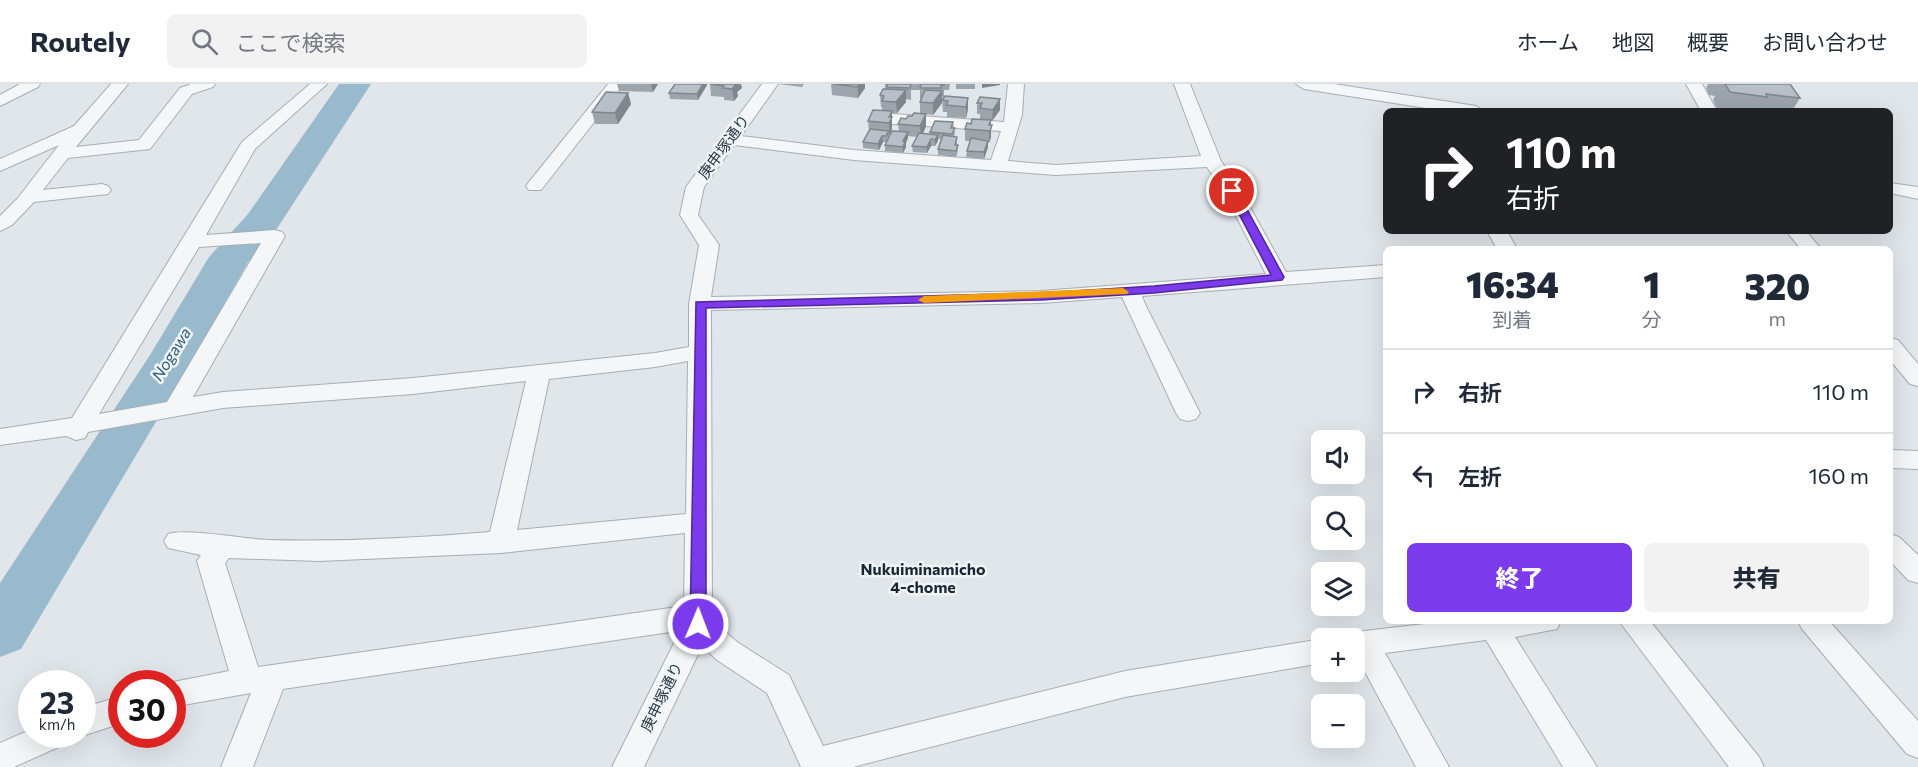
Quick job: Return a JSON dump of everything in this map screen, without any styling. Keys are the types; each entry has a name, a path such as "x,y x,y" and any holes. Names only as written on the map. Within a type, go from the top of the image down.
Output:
{"street":[{"path":"0,101 32,84"},
{"path":"0,225 8,220 28,197 64,153 99,104 120,84"},
{"path":"64,153 144,145 186,91 207,84"},
{"path":"77,429 248,146 319,84"},
{"path":"535,186 616,84"},
{"name":"庚申塚通り","path":"628,767 698,624 700,304 709,245 689,215 695,187 770,84"},
{"path":"998,166 1010,127 1017,92 1016,84"},
{"path":"1182,84 1212,161 1232,191 1278,277"},
{"path":"1304,84 1430,107"},
{"path":"1694,84 1707,108"},
{"path":"879,118 1010,127"},
{"path":"0,166 79,130"},
{"path":"728,139 854,155 1056,170 1212,161"},
{"path":"1893,189 1918,193"},
{"path":"28,197 102,190"},
{"path":"1798,234 1808,246"},
{"path":"176,408 275,236 192,242"},
{"path":"700,304 962,299 1131,291 1278,277 1383,271"},
{"path":"1131,291 1134,304 1188,413"},
{"path":"1893,349 1918,379"},
{"path":"0,437 77,429 223,400 413,386 539,373 699,352"},
{"path":"501,543 539,373"},
{"path":"1893,459 1918,460"},
{"path":"177,541 221,548 329,551 501,543 700,522"},
{"path":"1893,547 1918,572"},
{"path":"221,548 211,561 260,679 237,767"},
{"path":"186,692 677,619 698,624 727,651 778,684 816,765 1125,684 1311,653"},
{"path":"1365,643 1524,624"},
{"path":"1635,624 1748,767"},
{"path":"1815,624 1918,744"},
{"path":"1494,628 1581,767"},
{"path":"1365,654 1433,767"},
{"path":"0,758 23,748"}],"building":[{"path":"675,84 703,84 697,94 669,93"},
{"path":"710,84 736,84 732,89"},
{"path":"833,84 859,84 858,87"},
{"path":"887,84 911,84 910,88 887,87"},
{"path":"921,84 944,85 941,85 941,88 920,88"},
{"path":"1725,84 1790,84 1800,98 1766,94 1767,97 1730,92"},
{"path":"883,89 906,90 896,102 882,101 884,96 880,95"},
{"path":"925,90 942,91 933,103 920,102"},
{"path":"606,92 628,93 615,113 592,112"},
{"path":"945,96 968,98 966,107 946,105 948,101 942,100"},
{"path":"980,97 1000,99 993,110 980,108 982,103 977,103"},
{"path":"873,110 892,111 889,123 868,121"},
{"path":"914,113 926,114 920,126 898,124 901,118 906,119"},
{"path":"972,119 991,120 990,131 965,129 967,123 971,124"},
{"path":"935,121 953,122 951,128 955,128 952,134 930,132"},
{"path":"870,129 889,131 886,136 882,136 878,144 863,142"},
{"path":"892,131 908,132 903,141 905,141 903,147 885,145"},
{"path":"919,133 938,135 935,140 931,139 927,147 912,146"},
{"path":"943,135 957,137 956,151 938,149"},
{"path":"971,138 988,141 984,152 967,151"}],"waterway":[{"name":"Nogawa","path":"0,632 172,356 230,257 262,222 355,84"}],"slow traffic":[{"path":"924,300 1123,292"}],"district":[{"name":"Nukuiminamicho 4-chome","path":"923,578"}],"route":[{"path":"698,624 700,304 1041,297 1154,290 1278,277 1232,191"}]}
